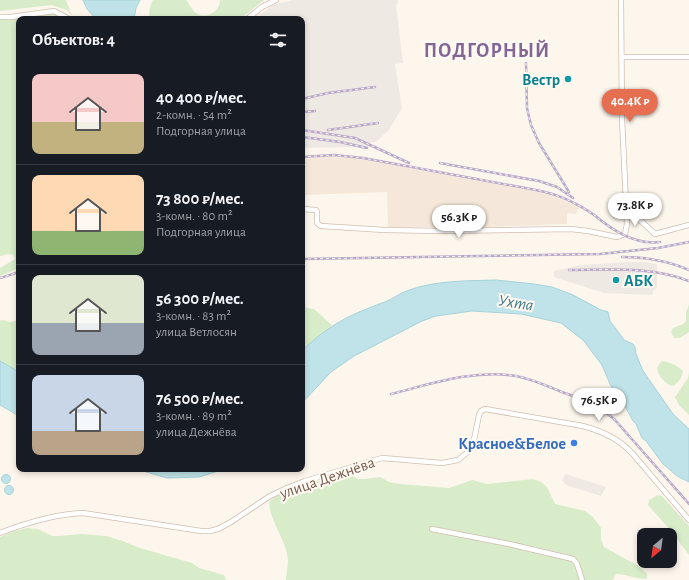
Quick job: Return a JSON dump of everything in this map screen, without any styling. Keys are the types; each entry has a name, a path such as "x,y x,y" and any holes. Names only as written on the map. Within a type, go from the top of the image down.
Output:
{"street":[{"path":"252,16 262,7 276,0"},
{"path":"305,210 316,210 317,223 321,226 386,230 448,231 571,229 615,237 622,236 627,229 622,119 621,0"},
{"path":"18,16 54,11 63,16"},
{"path":"0,17 16,16"},
{"path":"622,57 689,57"},
{"path":"626,208 655,234 689,225"},
{"name":"улица Дежнёва","path":"0,533 64,514 73,513 83,513 201,531 214,531 231,522 278,491 304,481 382,458 442,463 458,460 468,452 473,445 479,415 481,411 485,409 583,426 597,430 613,438 630,450 689,520"},
{"path":"432,530 509,544 573,558 577,564 582,580"}],"shaded area":[{"path":"293,0 398,0 396,5 403,63 395,64 402,108 389,130 376,142 371,142 366,150 355,147 305,148 305,16 259,16 273,5"},
{"path":"321,157 354,158 534,191 550,195 579,207 576,214 567,213 567,224 488,227 388,227 387,192 305,195 305,160"},
{"path":"628,262 657,264 657,288 653,291 653,295 604,293 554,277 554,271 580,265"},
{"path":"566,474 606,487 601,496 566,485 562,480"}],"green space":[{"path":"0,0 66,0 72,15 67,10 51,5 0,11"},
{"path":"153,0 186,0 196,13 200,15 208,15 218,8 220,0 264,0 244,16 149,16"},
{"path":"51,13 58,16 26,16"},
{"path":"16,17 16,269 0,276 0,268 15,259 13,255 8,254 0,256 0,19"},
{"path":"689,304 689,332 680,338 674,338 671,332 673,328 683,324 686,321 686,313"},
{"path":"305,308 314,309 332,325 305,348"},
{"path":"0,321 10,322 16,321 16,370 0,361"},
{"path":"663,361 674,364 683,371 680,380 673,386 665,382 660,377 657,368"},
{"path":"689,372 689,415 679,405 675,397 688,378"},
{"path":"351,475 358,479 365,479 380,477 389,482 400,484 449,488 472,480 487,484 533,479 541,482 547,487 555,504 585,511 593,517 601,528 601,539 604,547 637,565 637,568 641,568 647,574 647,579 616,574 613,580 286,580 288,561 287,553 272,517 269,502 279,495 331,477"},
{"path":"658,495 662,496 689,526 689,555 677,539 677,528 668,528 648,505 649,500"},
{"path":"27,528 38,529 52,536 80,534 106,536 140,548 192,563 199,568 224,575 226,580 0,580 0,537"}],"water":[{"path":"83,0 140,0 136,8 135,16 93,16 87,9"},
{"name":"Ухта","path":"496,280 552,287 573,295 601,310 608,312 610,321 624,340 633,344 635,347 636,354 643,371 673,414 689,429 689,482 677,476 663,464 646,441 642,438 636,424 610,384 602,365 583,340 561,323 521,314 472,311 436,316 422,321 354,356 331,372 305,400 305,348 321,334 340,321 388,301 406,291 431,284"},
{"path":"0,361 16,370 16,414 0,405"},
{"path":"146,472 215,472 199,477 167,478"},
{"path":"6,474 11,479 6,484 1,479"},
{"path":"9,485 14,490 9,495 4,490"}],"railway":[{"path":"526,63 527,108 531,125 539,143 569,192"},
{"path":"305,98 328,93 375,87"},
{"path":"305,112 315,111"},
{"path":"328,130 378,123"},
{"path":"305,130 355,138 409,163"},
{"path":"305,137 340,142 367,148"},
{"path":"305,157 334,155 363,158 536,190 568,200 597,217"},
{"path":"440,163 539,181 557,187 573,198"},
{"path":"593,214 608,226 632,239 660,242"},
{"path":"305,259 600,254 658,248 689,242"},
{"path":"622,257 657,260 689,270"},
{"path":"569,270 645,271 675,276 689,281"},
{"path":"0,278 16,273"},
{"path":"391,394 437,382 484,374 516,376 539,383 584,400 609,415 689,504"}],"place":[{"name":"Вестр","path":"568,79"},
{"name":"АБК","path":"616,280"},
{"name":"Красное&Белое","path":"574,443"}],"district":[{"name":"ПОДГОРНЫЙ","path":"487,50"}]}
